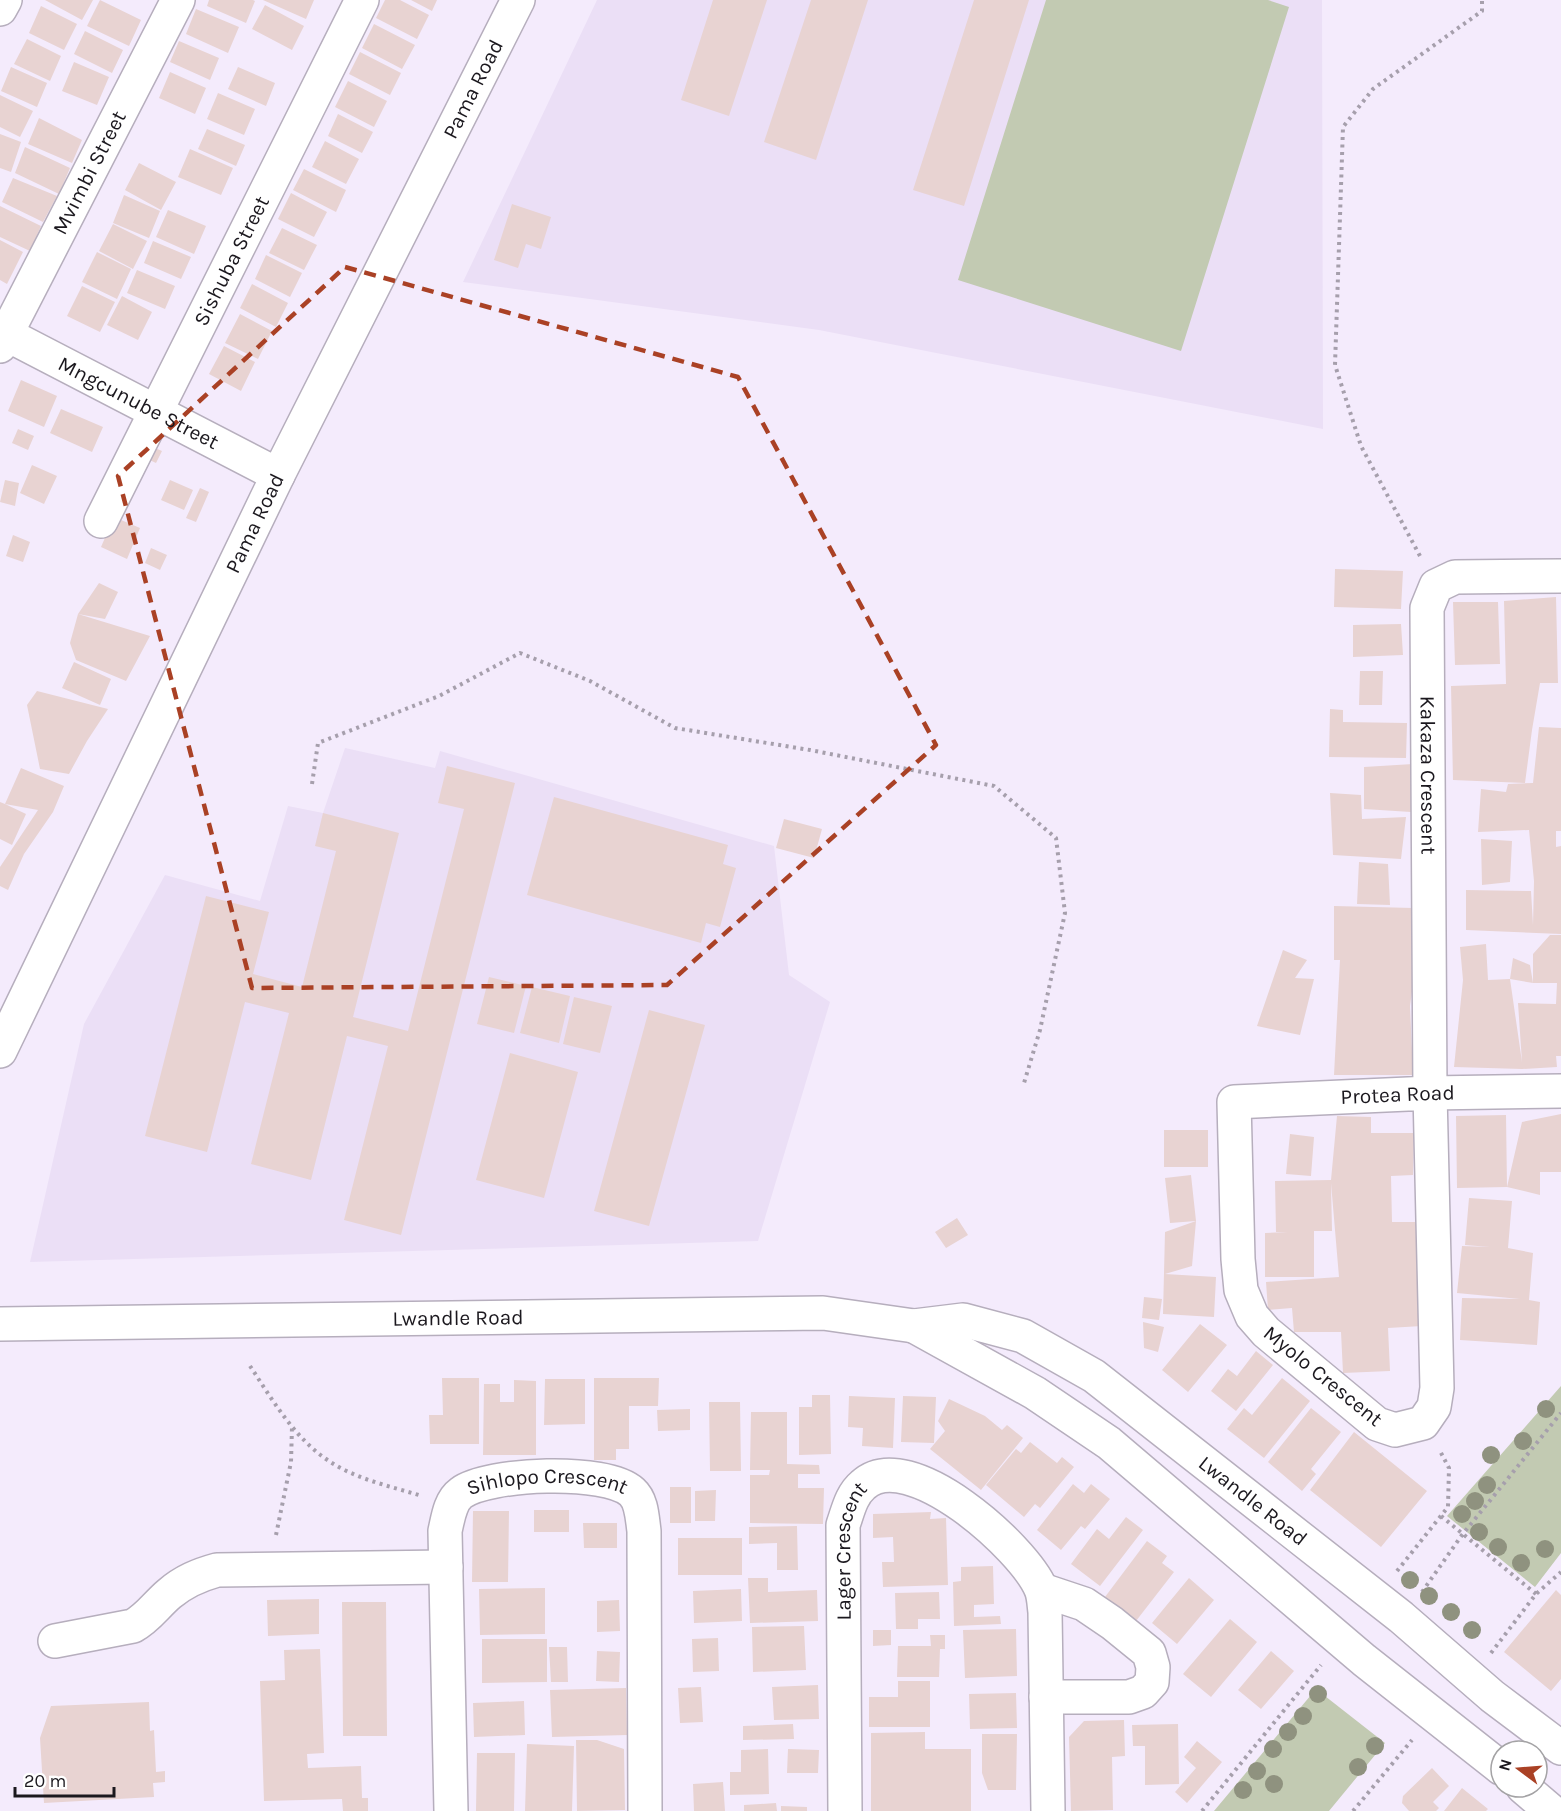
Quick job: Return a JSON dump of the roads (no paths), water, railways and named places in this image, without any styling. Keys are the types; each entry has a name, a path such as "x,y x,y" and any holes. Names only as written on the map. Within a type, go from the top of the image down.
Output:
{"street":[{"path":"0,9 5,0"},
{"name":"Mvimbi Street","path":"2,337 178,0"},
{"name":"Sishuba Street","path":"101,521 362,0"},
{"name":"Pama Road","path":"0,1052 278,475 518,0"},
{"name":"Mngcunube Street","path":"2,337 278,475"},
{"name":"Kakaza Crescent","path":"1430,1093 1427,608 1436,586 1455,577 1561,576"},
{"name":"Protea Road","path":"1234,1102 1430,1093 1561,1091"},
{"name":"Myolo Crescent","path":"1234,1102 1238,1259 1241,1290 1252,1316 1266,1332 1377,1424 1395,1430 1423,1423 1434,1407 1437,1388 1430,1093"},
{"name":"Lwandle Road","path":"0,1324 823,1313 914,1326 963,1320 1023,1336 1094,1376 1401,1617 1492,1696 1561,1748"},
{"name":"Lwandle Road","path":"914,1326 1035,1394 1109,1443 1364,1660 1489,1759"},
{"name":"Sihlopo Crescent","path":"451,1811 445,1530 451,1505 460,1494 495,1480 582,1475 610,1480 632,1492 641,1507 644,1531 645,1811"},
{"name":"Lager Crescent","path":"845,1811 843,1526 852,1499 864,1484 879,1476 902,1476 930,1485 965,1507 1009,1544 1042,1590 1045,1612 1048,1811"},
{"path":"55,1641 133,1626 144,1620 168,1595 188,1580 217,1570 446,1567"},
{"path":"1042,1590 1084,1604 1112,1623 1149,1653 1153,1667 1152,1682 1143,1692 1129,1696 1046,1697"},
{"path":"1537,1799 1551,1811"}]}
